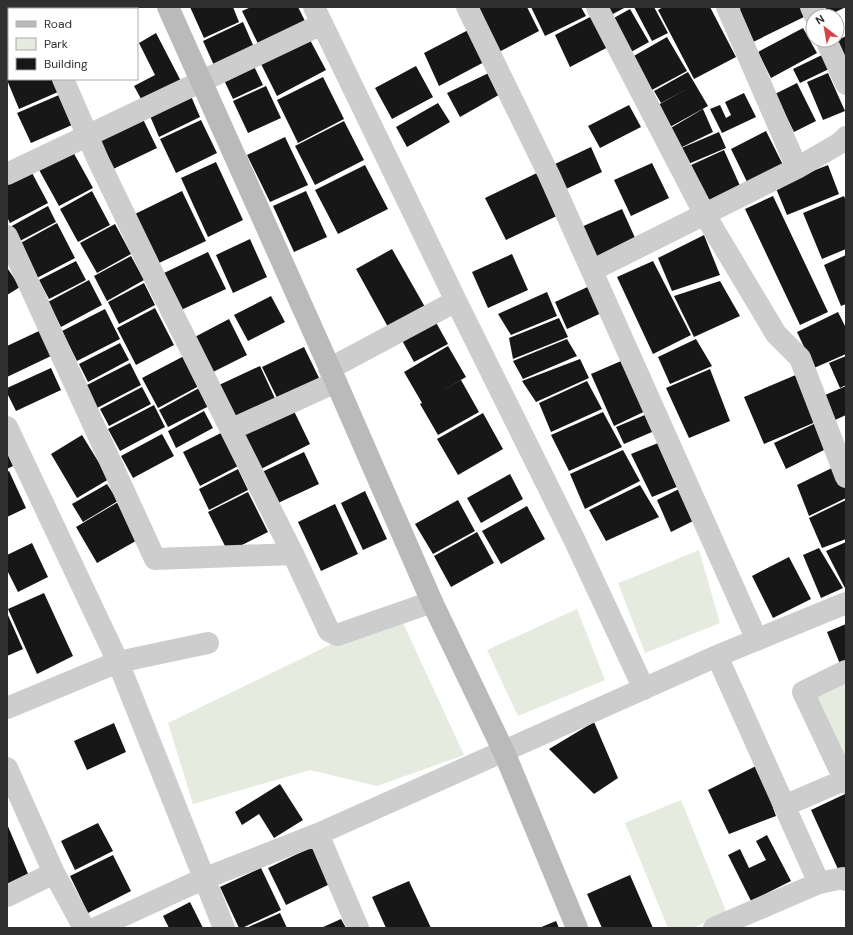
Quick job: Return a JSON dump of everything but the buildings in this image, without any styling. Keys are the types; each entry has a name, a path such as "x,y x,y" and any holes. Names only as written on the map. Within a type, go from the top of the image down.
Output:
{"street":[{"path":"168,7 432,602 504,752 577,928"},
{"path":"467,7 549,175 593,270 757,640"},
{"path":"597,7 705,215 776,334 800,358 846,477"},
{"path":"727,7 797,168"},
{"path":"7,174 202,82 318,16 456,301 574,539 644,689"},
{"path":"830,48 846,84"},
{"path":"63,80 98,160 232,429 329,631 337,634 432,602"},
{"path":"593,270 844,146"},
{"path":"7,236 155,559 293,554"},
{"path":"232,429 332,376 456,301"},
{"path":"7,428 118,662 203,879 224,928"},
{"path":"96,928 203,879 318,834 717,656 846,603"},
{"path":"7,708 118,662 208,643"},
{"path":"717,656 819,883"},
{"path":"784,806 845,782 803,692 846,671"},
{"path":"7,768 54,872 84,928"},
{"path":"318,834 358,928"},
{"path":"7,896 54,872"},
{"path":"714,928 819,883 843,878 846,880"}],"green space":[{"path":"699,550 720,623 645,653 618,583"},
{"path":"577,609 605,680 518,716 487,650"},
{"path":"398,612 464,755 377,786 310,770 193,804 168,723"},
{"path":"846,677 846,768 811,694"},
{"path":"681,800 726,911 694,928 668,928 625,823"}]}
